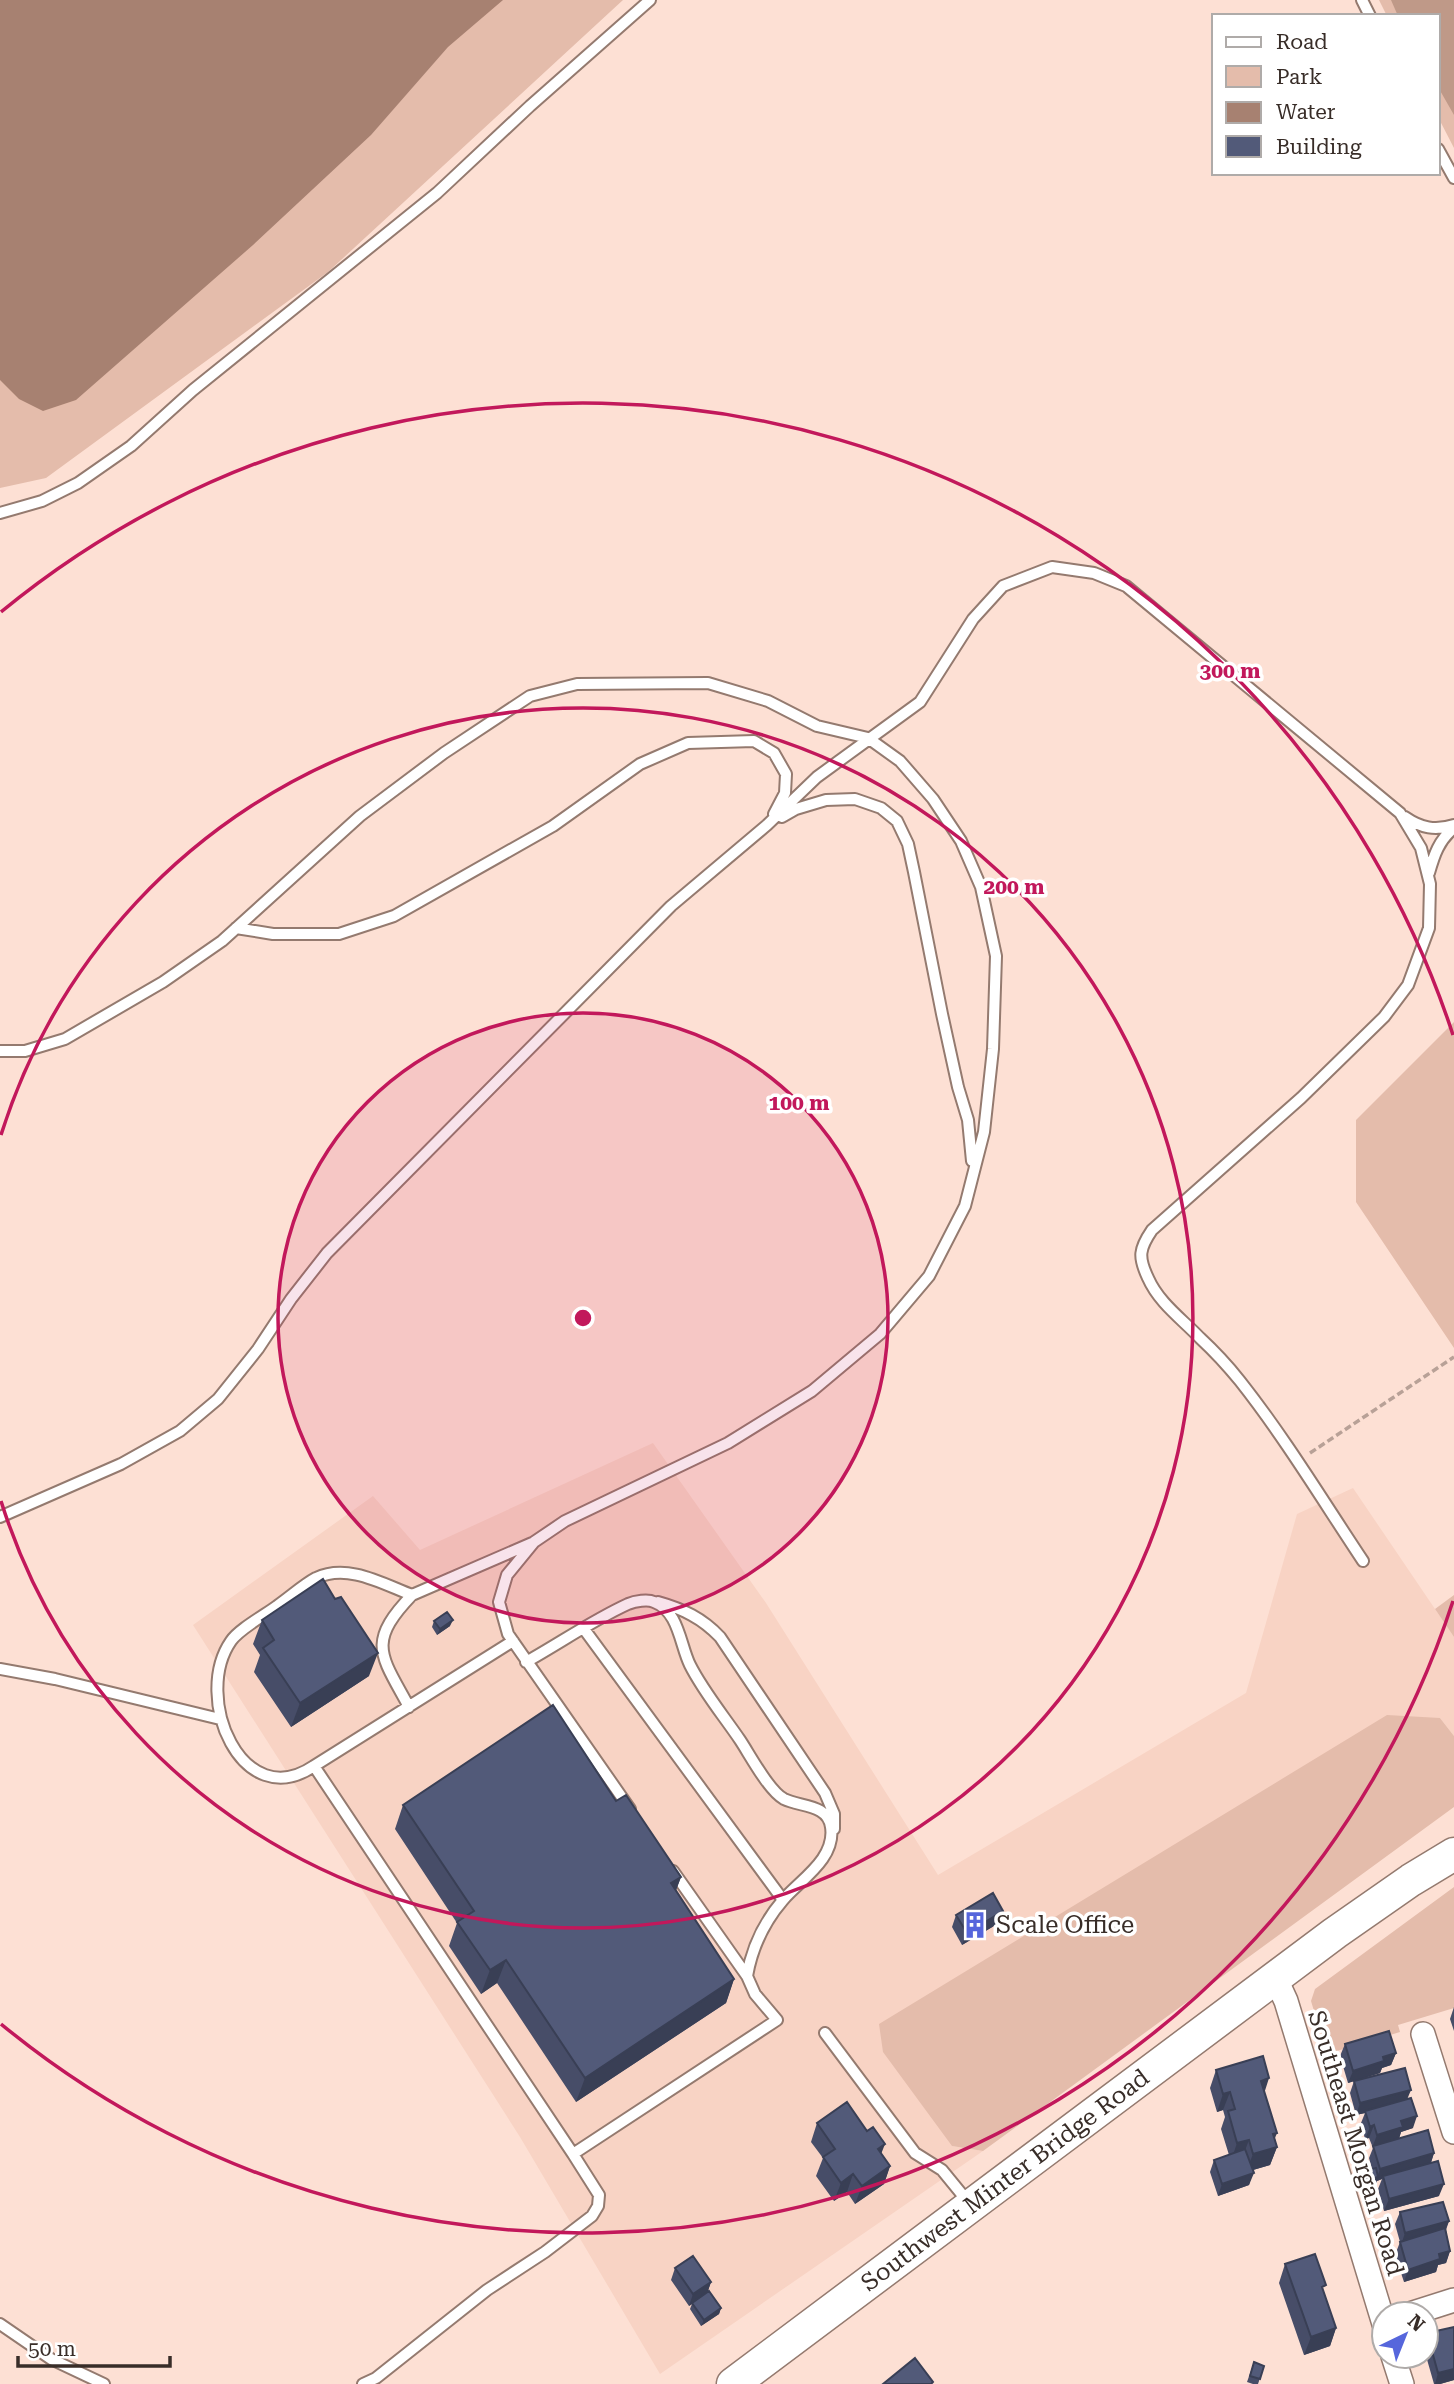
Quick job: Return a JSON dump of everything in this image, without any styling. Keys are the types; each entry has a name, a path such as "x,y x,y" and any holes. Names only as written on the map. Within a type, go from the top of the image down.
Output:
{"main road":[{"name":"Southwest Minter Bridge Road","path":"733,2384 1275,1977 1380,1901 1454,1854"}],"street":[{"name":"Southeast Morgan Road","path":"1275,1977 1286,2001 1377,2300"},
{"path":"1423,2034 1449,2094 1454,2132"}],"lane":[{"path":"0,513 54,495 131,446 193,390 437,193 650,0"},
{"path":"1440,153 1454,178"},
{"path":"0,1517 121,1464 180,1431 218,1399 258,1349 290,1299 327,1252 671,906 767,825 817,778 920,702 973,619 1003,586 1052,568 1094,572 1126,586 1400,813 1420,827 1454,826"},
{"path":"0,1051 25,1051 65,1040 163,982 222,941 360,816 443,753 530,696 577,684 708,682 768,702 817,726 868,738 900,761 933,799 961,841 981,887 996,956 993,1035 984,1132 965,1206 929,1276 880,1334 812,1391 728,1443 565,1521 534,1542 412,1595 397,1611 382,1637 383,1661 409,1707"},
{"path":"236,928 273,933 339,934 394,916 553,826 640,764 688,743 754,741 774,753 786,774 785,793 767,825"},
{"path":"767,825 796,809 826,800 845,799 855,799 881,808 897,821 908,844 958,1087 968,1120 973,1152 972,1179"},
{"path":"1363,1561 1297,1461 1238,1379 1199,1336 1170,1310 1149,1281 1141,1261 1142,1245 1152,1230 1301,1098 1384,1017 1408,985 1429,928 1428,877 1421,848 1400,813"},
{"path":"1428,877 1443,836 1454,826"},
{"path":"534,1542 507,1575 499,1602 508,1634 636,1819"},
{"path":"412,1595 362,1576 339,1571 316,1578 232,1639 223,1655 216,1692 220,1719 229,1741 256,1772 275,1778 300,1775 513,1641"},
{"path":"526,1662 631,1603 652,1601 677,1607 706,1623 720,1637 825,1793 834,1814 835,1827 823,1857 783,1900 751,1951 747,1976"},
{"path":"652,1601 663,1606 673,1620 690,1664 766,1779 781,1798 816,1808 825,1814 832,1826 830,1843"},
{"path":"584,1629 783,1900"},
{"path":"0,1669 55,1679 220,1719"},
{"path":"314,1766 599,2195 598,2206 592,2216 545,2252 487,2290 376,2378 363,2384"},
{"path":"573,2154 777,2020 755,1994 747,1976 668,1864"},
{"path":"825,2033 915,2153 942,2170 971,2206"},
{"path":"0,2324 51,2359 104,2384"}],"path":[{"path":"1297,1461 1454,1357"}],"shaded area":[{"path":"1391,0 1454,0 1454,115 1440,90 1440,14 1397,14"},
{"path":"653,1443 766,1603 938,1875 1246,1693 1297,1514 1353,1488 1454,1637 1454,1736 1440,1718 952,2146 983,2151 660,2374 520,2137 193,1625 373,1496 420,1550"}],"green space":[{"path":"0,0 623,0 328,272 46,478 0,488"},
{"path":"1379,0 1454,0 1454,148 1440,121 1440,14 1386,14"},
{"path":"1454,1022 1454,1348 1356,1202 1356,1120"},
{"path":"1454,1595 1454,1637 1435,1609"},
{"path":"1387,1715 1440,1718 1454,1736 1454,1807 983,2151 952,2146 883,2052 879,2024"},
{"path":"1454,1887 1454,2008 1398,2025 1400,2032 1327,2054 1311,2001 1315,1989"}],"water":[{"path":"0,0 503,0 448,47 371,135 253,245 76,400 43,411 19,399 0,380"}],"building":[{"path":"323,1579 335,1599 341,1597 378,1653 300,1703 263,1648 274,1640 262,1620"},
{"path":"447,1612 453,1620 440,1629 434,1621"},
{"path":"553,1705 616,1801 626,1795 681,1877 671,1883 734,1979 585,2078 506,1960 490,1970 457,1922 474,1911 403,1805"},
{"path":"993,1893 1003,1911 967,1933 956,1915"},
{"path":"1389,2031 1396,2053 1383,2057 1384,2061 1353,2071 1345,2044"},
{"path":"1263,2056 1269,2078 1261,2081 1277,2133 1273,2134 1277,2147 1253,2154 1249,2140 1237,2143 1228,2111 1235,2109 1230,2092 1223,2094 1216,2070"},
{"path":"1405,2068 1411,2090 1360,2103 1354,2081"},
{"path":"1411,2098 1417,2116 1401,2121 1403,2127 1377,2135 1374,2125 1370,2127 1365,2111"},
{"path":"847,2102 867,2131 873,2127 885,2144 878,2149 890,2166 862,2186 853,2174 841,2183 823,2157 835,2149 817,2123"},
{"path":"1428,2130 1434,2153 1380,2169 1373,2146"},
{"path":"1245,2149 1254,2173 1222,2184 1214,2160"},
{"path":"1438,2161 1444,2184 1389,2199 1383,2176"},
{"path":"1376,2168 1378,2177 1370,2179 1368,2170"},
{"path":"1443,2202 1449,2221 1405,2233 1400,2212"},
{"path":"1445,2228 1450,2251 1439,2254 1440,2259 1408,2270 1400,2242"},
{"path":"1315,2254 1326,2285 1322,2287 1336,2328 1311,2337 1285,2264"},
{"path":"693,2256 711,2282 693,2294 675,2268"},
{"path":"709,2291 721,2308 704,2320 692,2303"},
{"path":"1454,2327 1454,2369 1438,2373 1437,2370 1440,2370 1440,2330"},
{"path":"915,2358 933,2382 931,2384 883,2384"},
{"path":"1254,2362 1264,2366 1260,2379 1250,2376"}],"place":[{"name":"Scale Office","path":"975,1925"}]}
